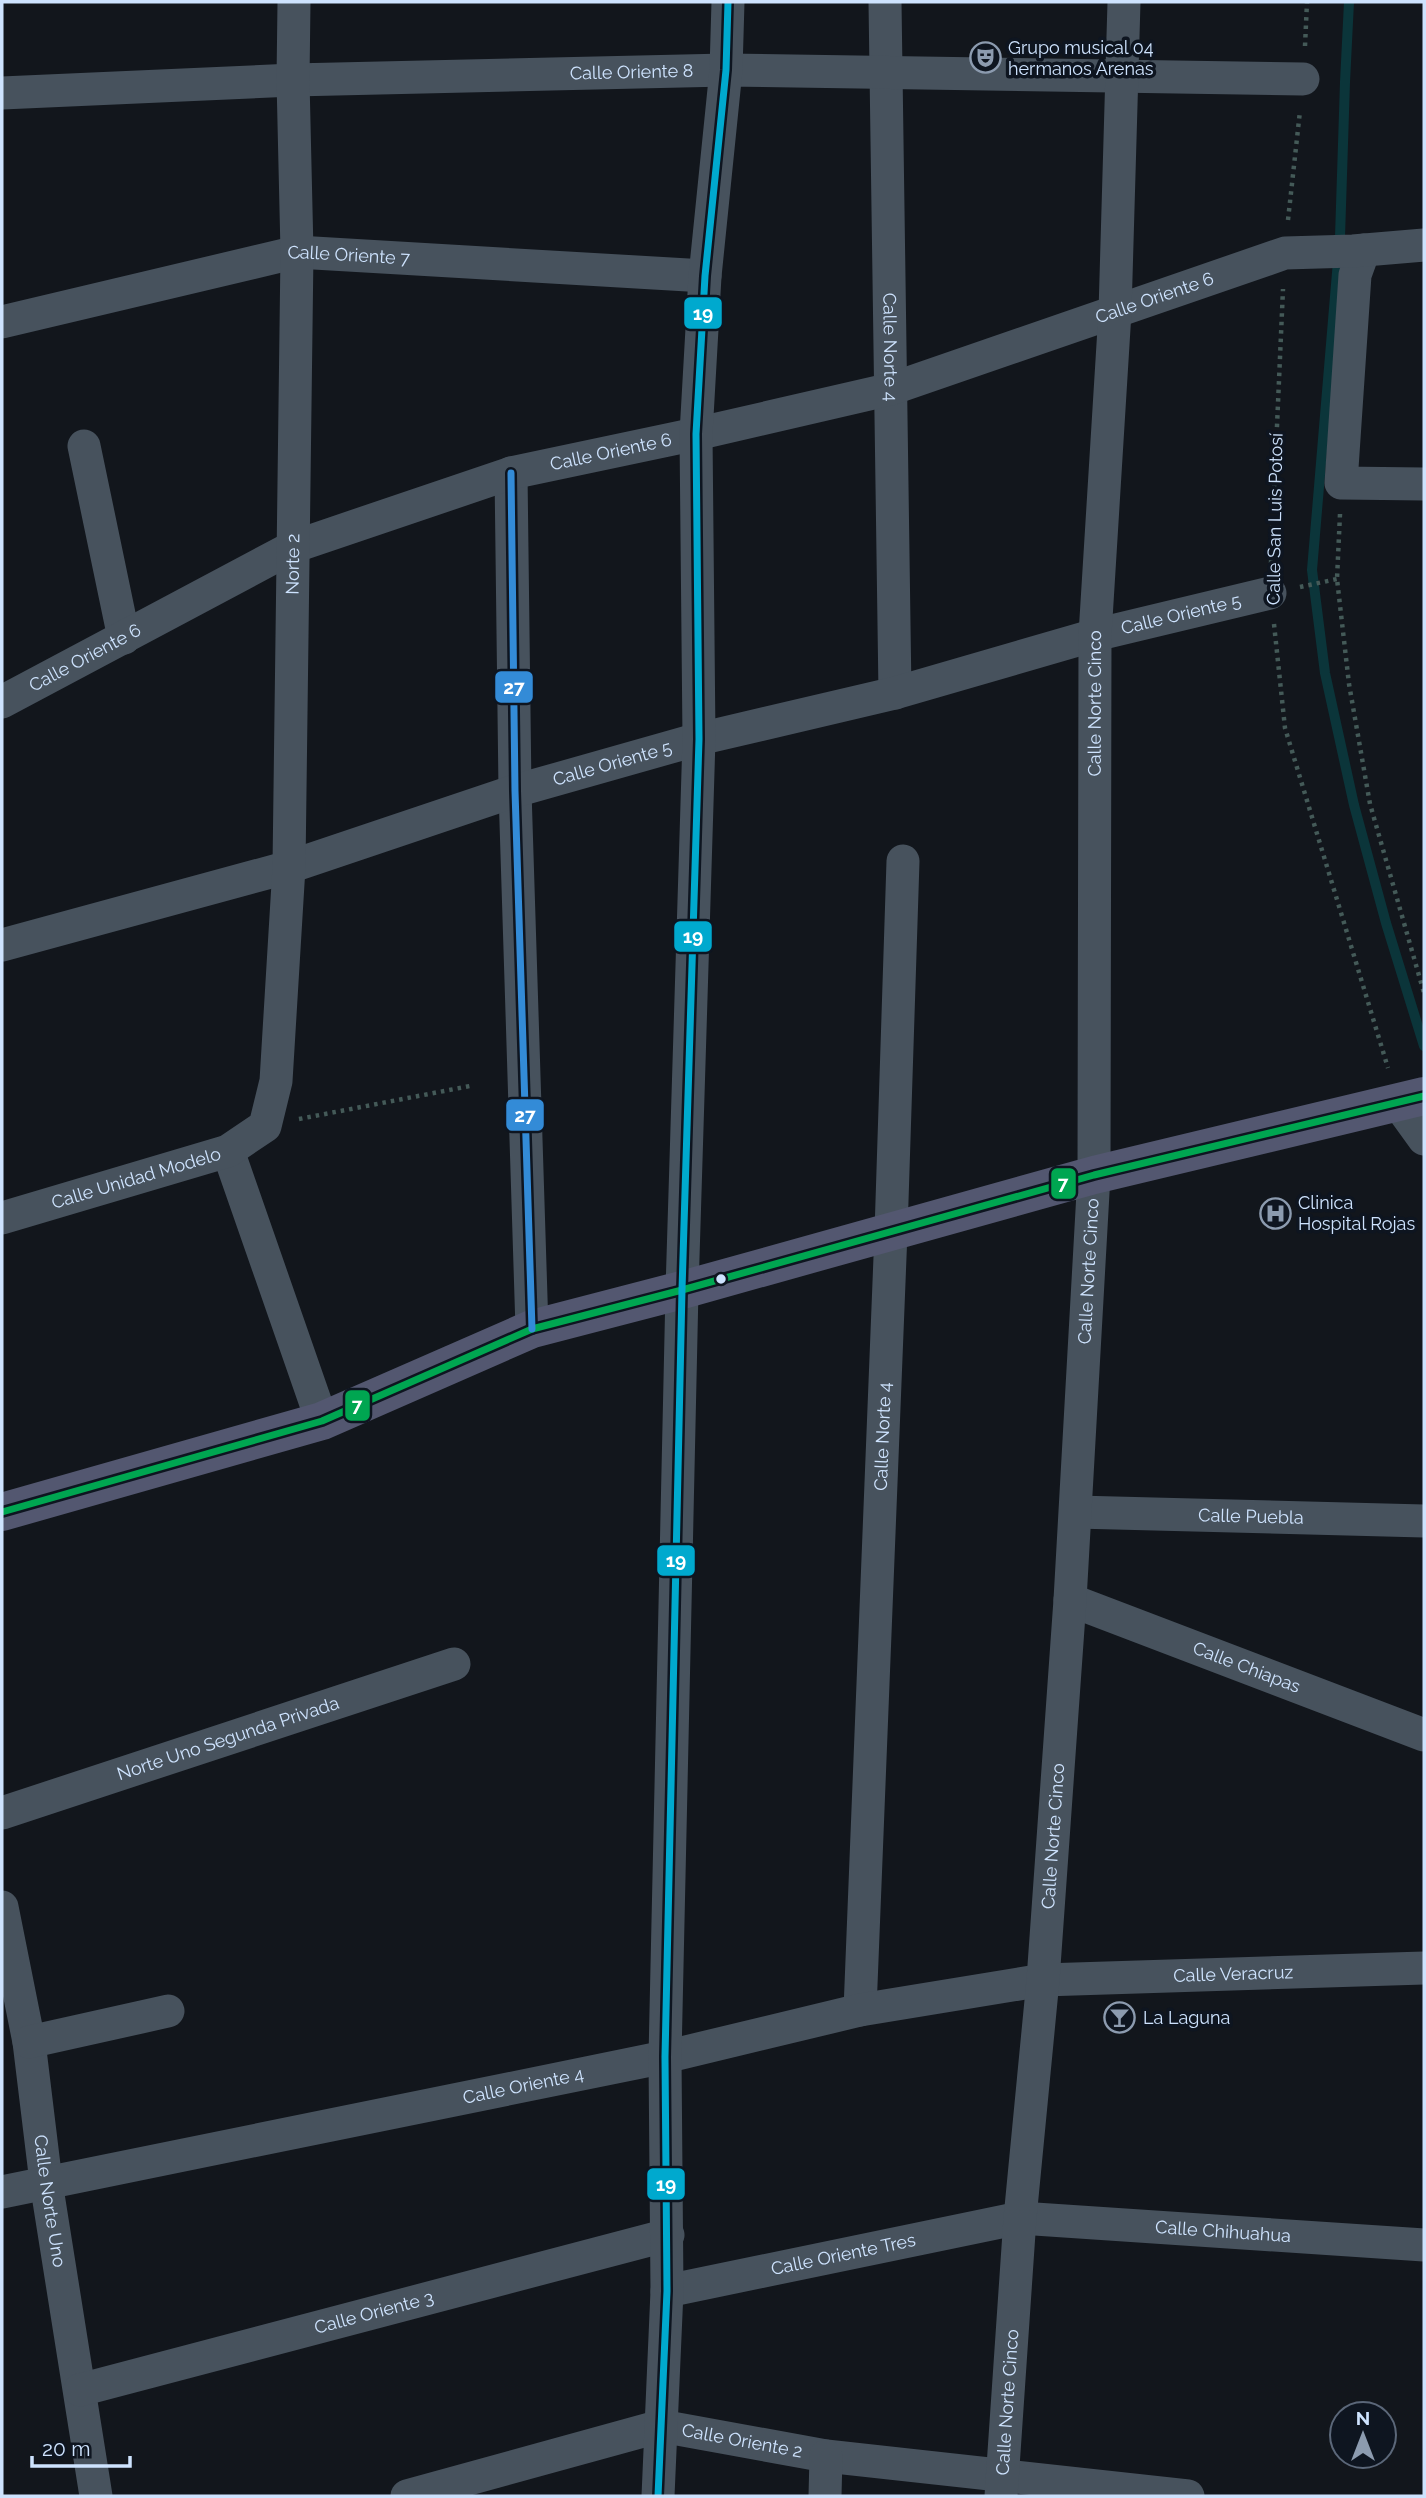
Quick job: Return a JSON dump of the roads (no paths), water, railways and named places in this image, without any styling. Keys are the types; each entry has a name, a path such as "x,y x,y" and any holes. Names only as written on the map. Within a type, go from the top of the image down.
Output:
{"main road":[{"path":"2,1512 322,1421 532,1329 1094,1175 1411,1100"}],"street":[{"name":"Norte 2","path":"265,1126 276,1081 289,867 298,252 293,80 294,2"},
{"path":"658,2496 667,2291 665,2057 682,1290 699,739 696,434 705,276 726,71 728,2"},
{"name":"Calle Norte 4","path":"885,2 895,693"},
{"name":"Calle Norte Cinco","path":"1001,2485 1020,2218 1043,1980 1070,1600 1094,1175 1095,635 1115,312 1124,2"},
{"name":"Calle Oriente 8","path":"2,93 293,80 726,71 1303,79"},
{"name":"Calle Oriente 6","path":"2,702 293,547 511,473 891,389 1296,253 1424,245"},
{"path":"1358,251 1342,483 1424,484"},
{"name":"Calle Oriente 7","path":"2,321 298,252 705,276"},
{"path":"84,446 124,638"},
{"path":"511,473 514,790 532,1329"},
{"name":"Calle Oriente 5","path":"2,946 289,867 514,790 699,739 895,693 1095,635 1270,593"},
{"name":"Calle Norte 4","path":"860,2010 903,862"},
{"path":"1411,1100 1424,1139"},
{"name":"Calle Unidad Modelo","path":"2,1218 228,1151 265,1126"},
{"path":"228,1151 322,1421"},
{"name":"Calle Puebla","path":"1076,1512 1424,1521"},
{"name":"Calle Chiapas","path":"1070,1600 1424,1735"},
{"name":"Norte Uno Segunda Privada","path":"2,1813 454,1664"},
{"name":"Calle Norte Uno","path":"2,1907 29,2042 46,2182 96,2496"},
{"name":"Calle Veracruz","path":"1043,1980 1424,1968"},
{"name":"Calle Oriente 4","path":"2,2192 665,2057 860,2010 1043,1980"},
{"path":"29,2042 168,2011"},
{"name":"Calle Chihuahua","path":"1020,2218 1424,2245"},
{"name":"Calle Oriente Tres","path":"667,2291 1020,2218"},
{"name":"Calle Oriente 3","path":"80,2390 668,2235"},
{"name":"Calle Oriente 2","path":"407,2496 661,2426 1001,2485 1188,2496"},
{"path":"825,2496 827,2456"}],"waterway":[{"path":"1349,2 1340,237 1312,570 1325,673 1354,805 1386,923 1424,1046"}],"place":[{"name":"Grupo musical 04 hermanos Arenas","path":"985,58"},
{"name":"Clinica Hospital Rojas","path":"1275,1213"},
{"name":"La Laguna","path":"1120,2018"}]}
